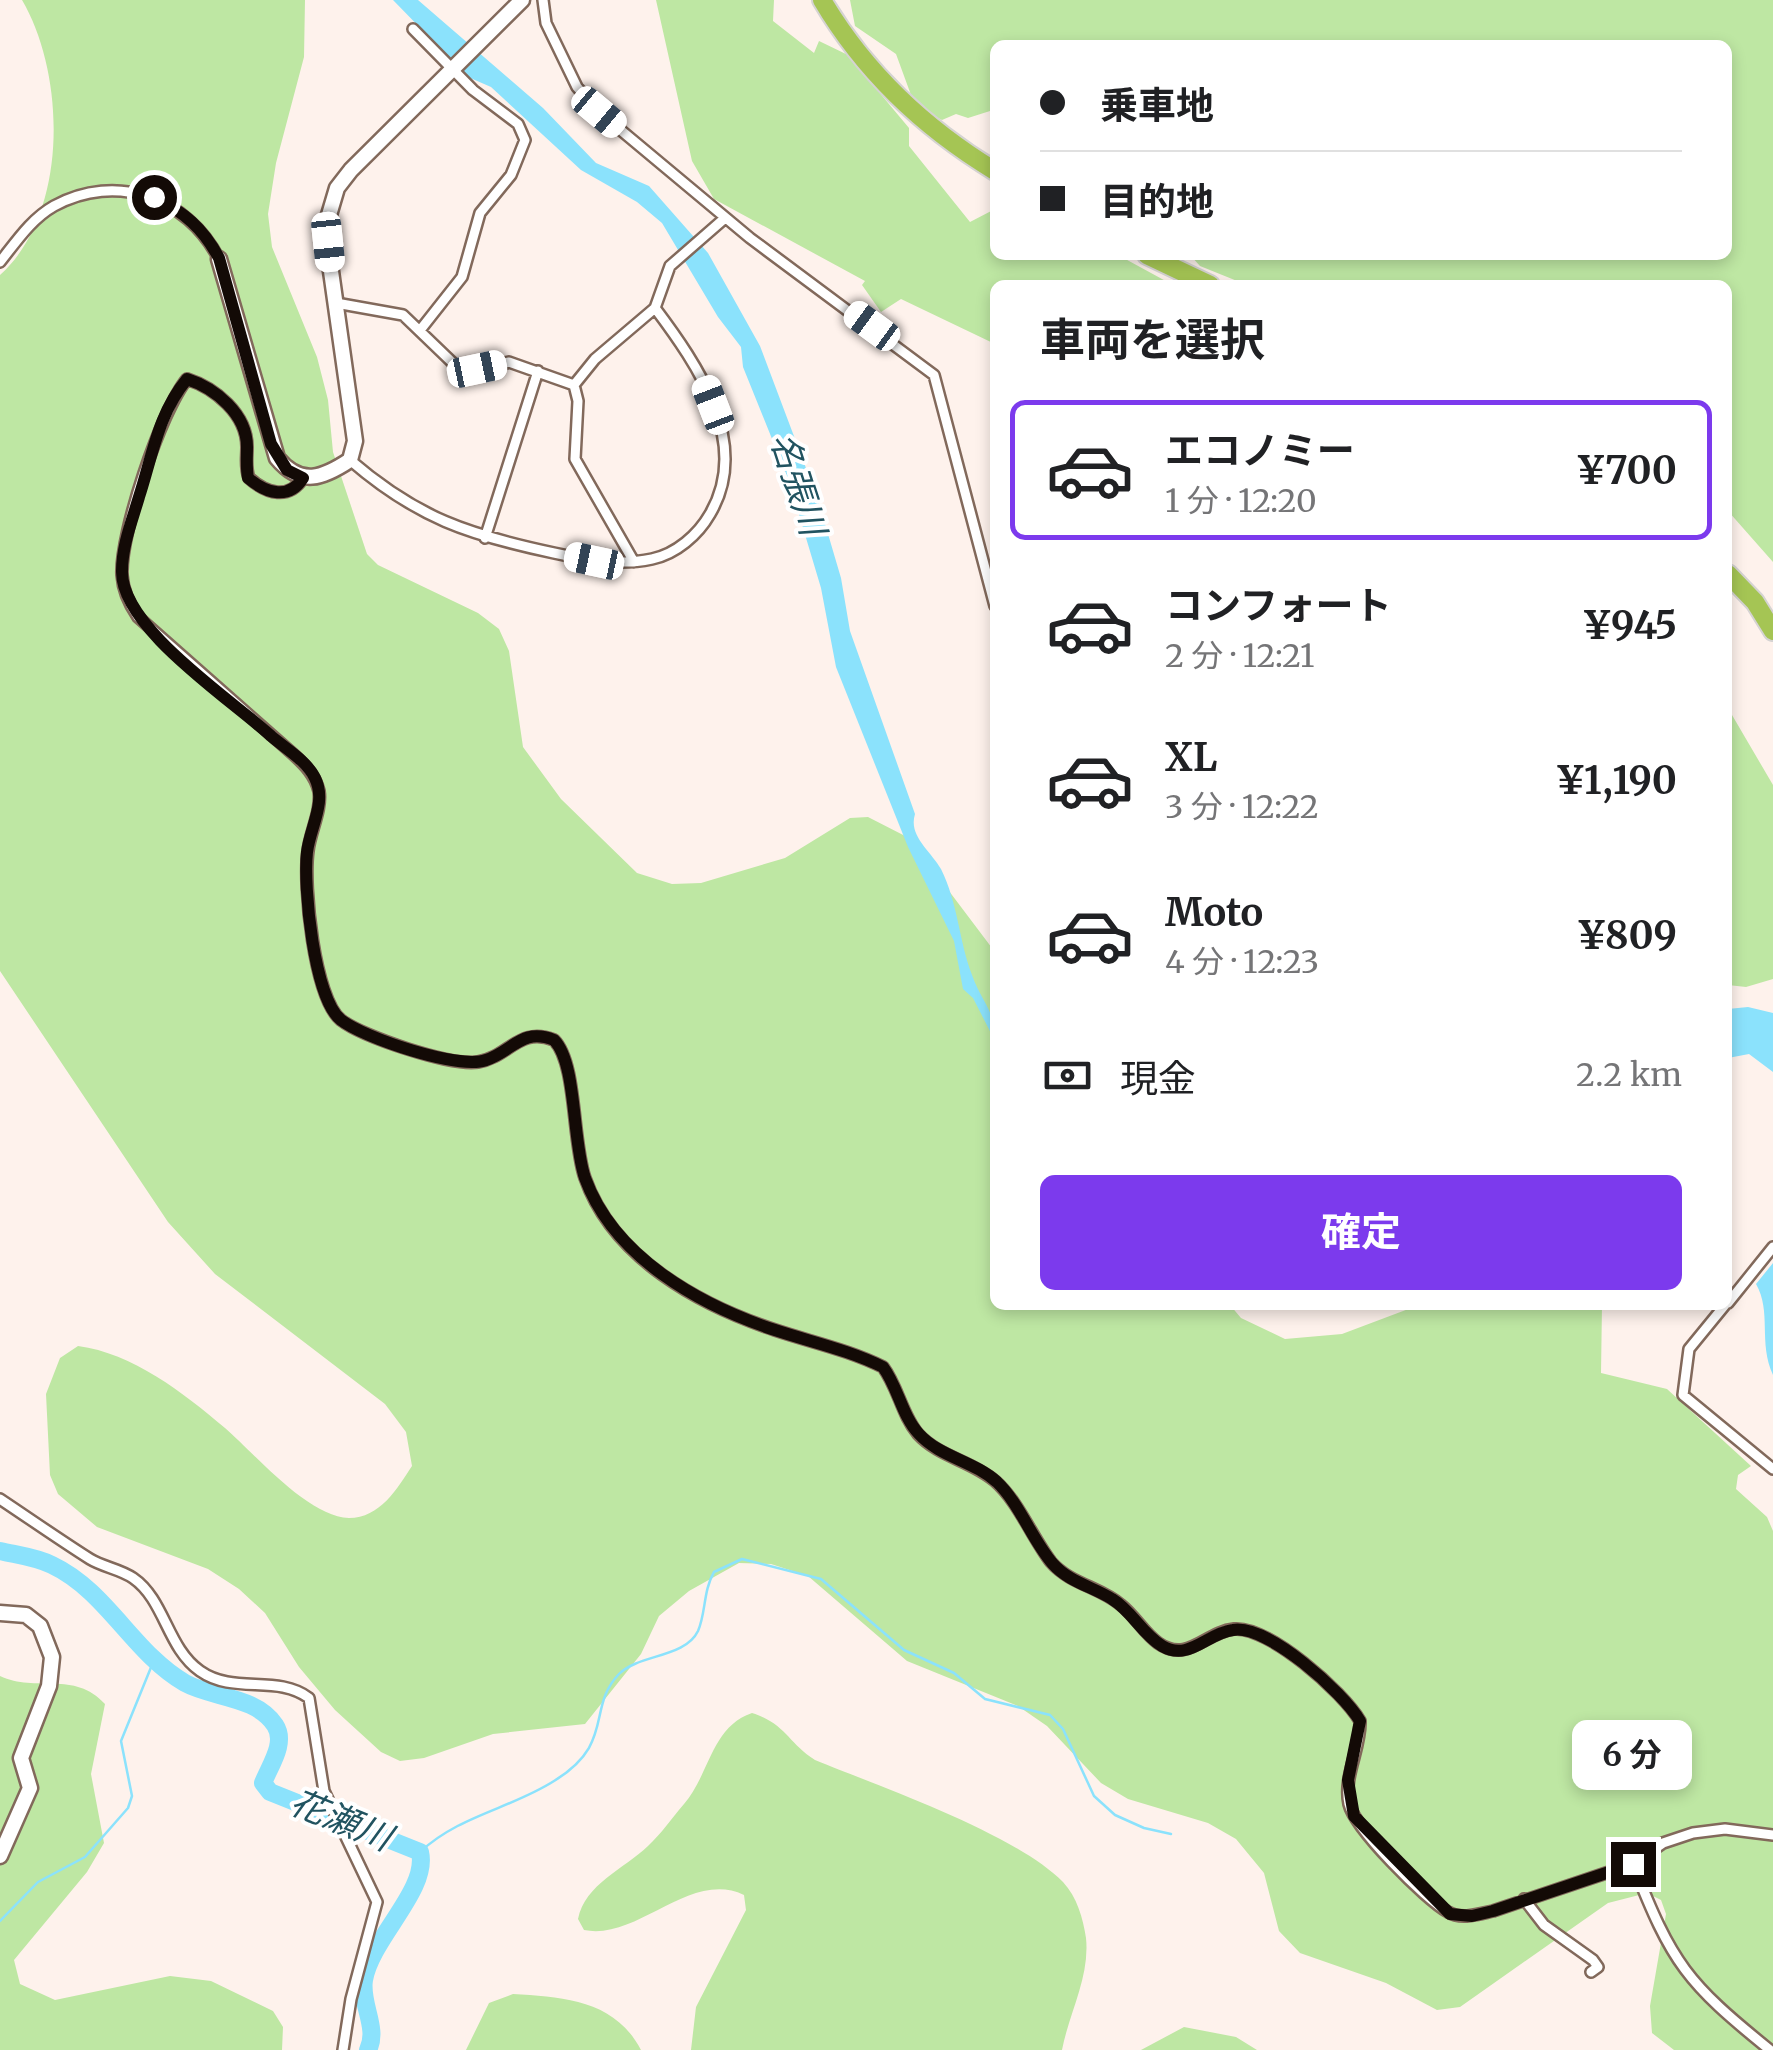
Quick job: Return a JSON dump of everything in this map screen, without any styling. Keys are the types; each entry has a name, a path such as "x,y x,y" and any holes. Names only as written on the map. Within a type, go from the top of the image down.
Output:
{"highway":[{"path":"822,0 852,51 865,64 917,115 990,167"},
{"path":"1158,260 1200,280"},
{"path":"1732,578 1755,602 1773,631"}],"street":[{"path":"0,262 28,228 52,208 84,192 154,197 180,210 205,233 219,258 271,444 287,470 303,478 323,478 350,460 356,422 328,242 329,215 338,188 522,0"},
{"path":"543,0 546,24 577,87 599,112 725,218 934,375 990,587"},
{"path":"413,29 451,70 518,124 525,140 511,176 480,212 462,277 421,329"},
{"path":"574,385 595,360 655,308 670,266 725,218"},
{"path":"336,303 383,308 404,315 456,366 477,369 509,362 574,385"},
{"path":"350,460 435,519 485,538 594,561 634,562 656,558 681,546 702,527 717,503 724,473 722,428 704,382 655,308"},
{"path":"485,538 538,371"},
{"path":"303,478 293,491 284,493 258,486 248,478 248,444 232,408 206,386 187,379 160,421 122,571 128,603 138,617 294,754 316,780 320,796 306,872 322,985 338,1018 367,1034 460,1062 486,1060 527,1036 554,1040 568,1065 572,1124 586,1180 610,1225 655,1270 770,1328 883,1367 896,1384 916,1432 999,1484 1053,1564 1067,1577 1125,1608 1160,1644 1174,1652 1187,1651 1230,1630 1247,1630 1276,1644 1330,1686 1360,1721 1349,1802 1354,1816 1392,1860 1450,1914 1472,1916 1633,1864 1663,1843 1693,1833 1725,1829 1773,1835"},
{"path":"574,385 578,401 574,459 634,562"},
{"path":"1732,1297 1773,1247"},
{"path":"1721,1310 1688,1348 1683,1396 1773,1469"},
{"path":"0,1499 94,1562 134,1578 157,1606 175,1643 200,1671 234,1684 284,1683 309,1698 324,1791 377,1902 351,1999 343,2050"},
{"path":"0,1613 26,1615 40,1626 54,1669 21,1758 30,1788 0,1856"},
{"path":"1633,1864 1662,1938 1679,1968 1722,2012 1770,2050"},
{"path":"1524,1898 1544,1925 1593,1960 1598,1967 1591,1972"}],"green space":[{"path":"22,0 305,0 304,57 276,163 268,214 272,247 317,357 328,400 333,452 367,554 378,565 478,613 499,629 509,651 523,747 561,799 637,873 672,884 701,883 785,858 850,818 868,817 909,838 990,945 990,1310 1234,1310 1241,1318 1285,1339 1342,1334 1406,1310 1602,1310 1601,1373 1667,1389 1751,1466 1738,1475 1736,1489 1767,1517 1773,1531 1773,2050 1674,2050 1652,2033 1650,2006 1666,1914 1661,1900 1647,1893 1608,1903 1460,2007 1437,2010 1386,1983 1300,1953 1279,1931 1264,1873 1236,1839 1208,1823 1128,1799 1101,1783 1047,1726 1018,1706 907,1661 808,1576 771,1564 739,1563 689,1591 659,1616 641,1654 585,1724 493,1734 424,1758 400,1761 381,1752 335,1710 299,1667 265,1613 239,1589 208,1569 97,1527 58,1494 50,1475 46,1394 60,1358 78,1346 118,1357 175,1389 300,1496 333,1515 360,1517 379,1508 412,1466 406,1432 385,1404 215,1274 168,1222 0,971 0,275 23,248 39,216 49,181 53,104 37,31"},
{"path":"656,0 774,0 773,21 814,53 819,41 848,55 909,128 909,146 970,222 990,212 990,260 1127,260 1164,280 990,280 990,342 901,299 881,312 862,285 865,281 714,199 692,161"},
{"path":"850,0 1773,0 1773,562 1732,516 1732,280 1235,280 1195,260 1732,260 1732,40 990,40 990,111 968,118 956,114 942,120 926,112 911,95 896,54 855,26"},
{"path":"1732,715 1773,785 1773,979 1746,987 1732,985"},
{"path":"0,1676 81,1688 105,1704 91,1774 104,1843 87,1872 14,1960 20,1984 55,2000 170,1976 211,1981 273,2011 283,2027 282,2050 0,2050"},
{"path":"752,1713 780,1728 815,1760 980,1829 1013,1846 1063,1882 1081,1915 1086,1952 1082,1981 1062,2050 691,2050 696,2007 746,1910 744,1895 724,1889 704,1891 604,1931 584,1930 578,1919 597,1887 648,1846 684,1804 728,1729"},
{"path":"513,1994 569,2000 603,2011 630,2033 641,2050 466,2050 489,2003"},
{"path":"1184,2027 1236,2037 1257,2050 1141,2050"}],"water":[{"name":"名張川","path":"393,0 418,0 543,108 596,163 649,186 708,253 760,346 818,500 841,578 850,631 915,814 915,829 947,882 968,962 990,1014 990,1031 973,998 963,989 954,941 908,847 836,667 821,588 789,481 743,367 741,347 718,317 662,223 637,202 581,170 491,87 468,77"},
{"path":"1748,1007 1773,1013 1773,1072 1749,1054 1732,1057 1732,1009"},
{"path":"1773,1263 1773,1375 1766,1351 1763,1305 1756,1284"}],"waterway":[{"name":"花瀬川","path":"0,1551 40,1560 71,1576 105,1606 150,1656 185,1683 245,1703 267,1715 279,1739 263,1783 270,1792 420,1852 416,1882 377,1948 364,1980 371,2025 368,2050"},
{"path":"420,1852 452,1829 537,1791 573,1767 593,1739 609,1687 619,1674 692,1640 701,1624 714,1572 742,1559 821,1579 904,1650 954,1673 985,1699 1050,1715 1063,1729 1094,1796 1115,1815 1171,1834"},
{"path":"0,1921 38,1882 85,1857 128,1808 132,1796 121,1741 154,1660"}],"route":[{"path":"154,197 180,210 205,233 219,258 227,298 271,444 287,470 303,478 293,491 284,493 270,491 248,478 248,444 232,408 206,386 187,379 170,399 160,421 124,549 123,586 128,603 150,630 294,754 316,780 320,796 306,872 322,985 338,1018 367,1034 460,1062 486,1060 527,1036 554,1040 566,1056 572,1124 586,1180 610,1225 631,1248 655,1270 732,1311 883,1367 896,1384 916,1432 935,1448 980,1469 999,1484 1053,1564 1067,1577 1112,1598 1160,1644 1174,1652 1187,1651 1230,1630 1247,1630 1276,1644 1330,1686 1360,1721 1348,1780 1354,1816 1392,1860 1450,1914 1472,1916 1493,1911 1633,1864"}]}
